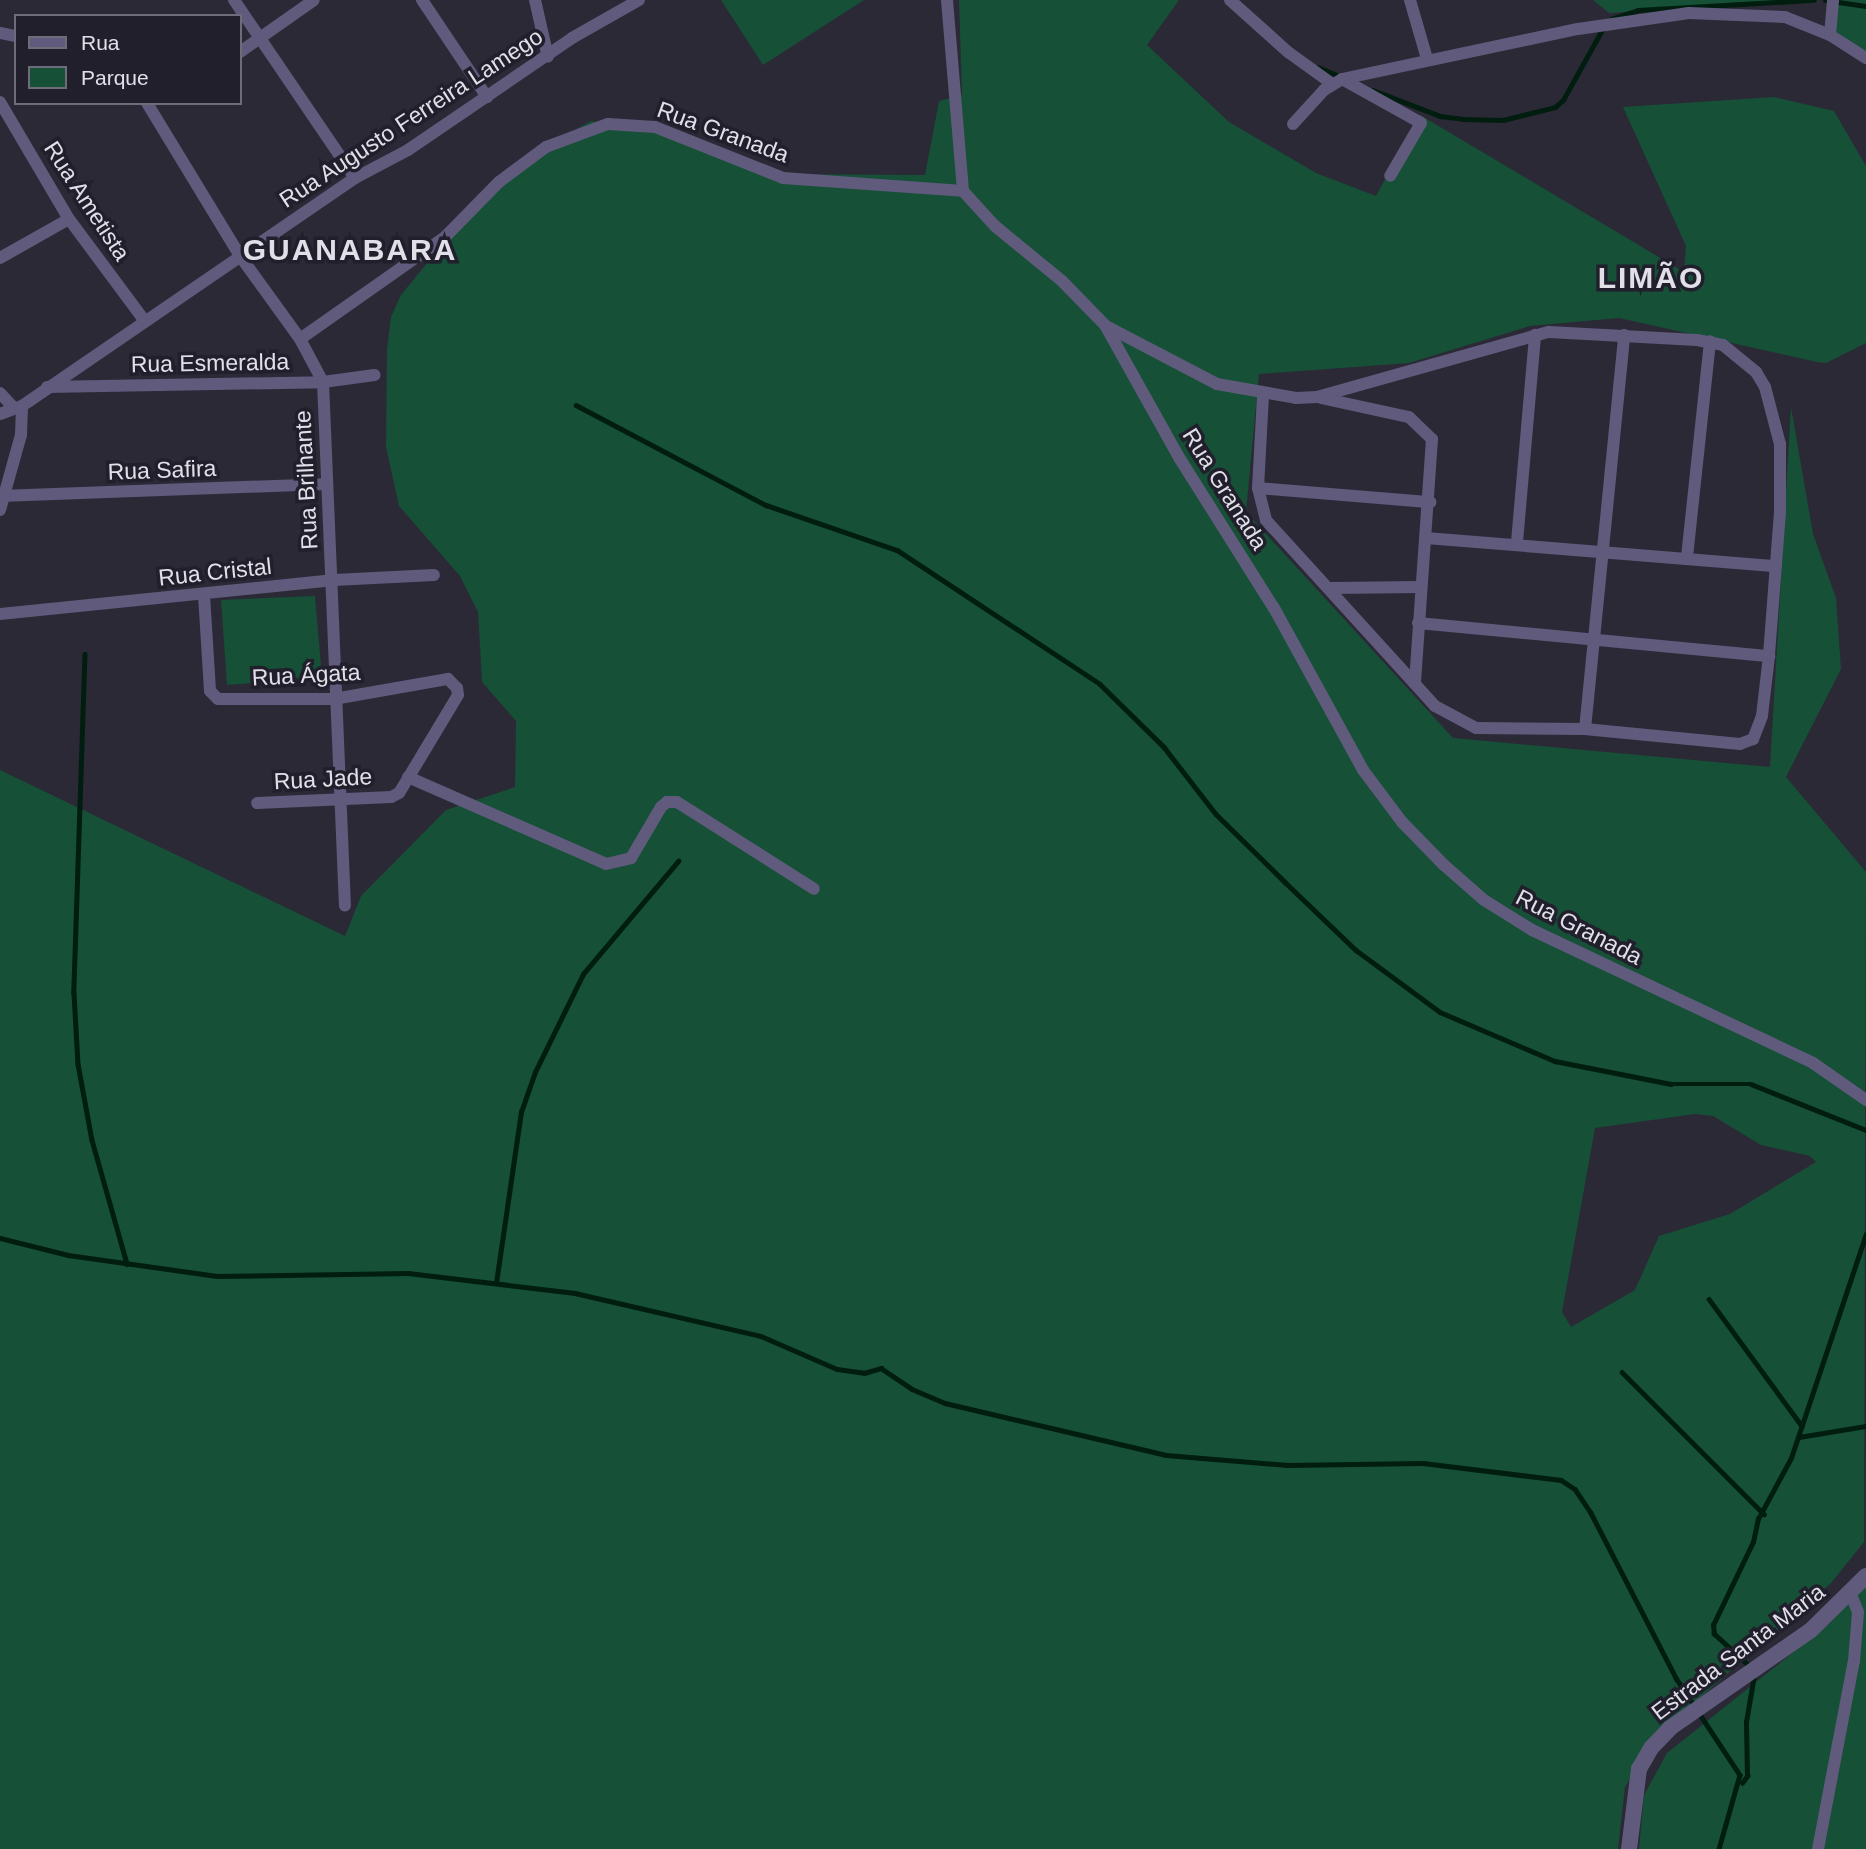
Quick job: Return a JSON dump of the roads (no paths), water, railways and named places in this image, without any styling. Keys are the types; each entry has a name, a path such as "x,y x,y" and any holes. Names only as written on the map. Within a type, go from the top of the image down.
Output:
{"street":[{"path":"234,0 355,178"},
{"path":"242,51 314,0"},
{"path":"422,0 487,97"},
{"path":"535,0 548,57"},
{"name":"Rua Augusto Ferreira Lamego","path":"0,414 18,406 355,178 408,150 639,0"},
{"path":"947,0 963,191"},
{"path":"1230,0 1288,52 1336,81 1419,119 1421,128 1391,176"},
{"path":"1410,0 1427,60"},
{"path":"1830,35 1833,0"},
{"path":"1293,124 1336,81 1578,29 1689,13 1785,17 1830,35 1866,58"},
{"name":"Rua Ametista","path":"0,102 69,219 144,320"},
{"name":"Rua Brilhante","path":"148,105 240,256 300,339 323,382 324,484 334,580 334,699 342,798 345,906"},
{"name":"Rua Granada","path":"300,339 445,237 499,182 546,147 608,124 654,127 783,178 963,191 995,226 1062,281 1105,325 1180,459 1274,608 1363,769 1402,822 1444,865 1484,900 1532,930 1813,1063 1866,1100"},
{"path":"0,258 69,219"},
{"path":"1105,325 1177,367 1217,384 1263,395 1317,397 1409,417 1429,431 1434,451 1418,624 1416,682"},
{"path":"1263,395 1258,488 1261,511 1274,531 1331,588 1435,706 1476,728 1586,729 1747,743 1759,730 1769,656 1782,476 1770,397 1743,360 1710,341 1624,335 1535,335 1317,397"},
{"path":"1517,542 1535,335"},
{"path":"1586,729 1591,642 1624,335"},
{"path":"1687,557 1710,341"},
{"name":"Rua Esmeralda","path":"45,387 323,382 375,375"},
{"path":"0,393 18,406 20,435 1,501"},
{"name":"Rua Safira","path":"1,501 324,484"},
{"path":"1258,488 1430,502"},
{"path":"1426,538 1517,542 1601,552 1776,566"},
{"name":"Rua Cristal","path":"0,614 334,580 434,575"},
{"path":"1331,588 1421,587"},
{"name":"Rua Ágata","path":"204,595 210,691 225,699 334,699 448,679 458,695 408,777"},
{"path":"1418,624 1591,642 1769,656"},
{"path":"408,777 606,864 631,858 661,807 667,802 677,802 814,889"},
{"name":"Rua Jade","path":"257,803 391,797 408,777"},
{"name":"Estrada Santa Maria","path":"1629,1849 1639,1769 1651,1748 1704,1703 1811,1630 1851,1595 1866,1576"},
{"path":"1818,1849 1854,1661 1858,1612 1851,1595"}],"waterway":[{"path":"1611,19 1638,10 1814,0"},
{"path":"1825,0 1866,6"},
{"path":"1373,90 1440,116 1463,119 1503,120 1555,107 1563,100 1603,28"},
{"path":"1318,67 1342,77"},
{"path":"576,405 766,505 897,550 1100,684 1164,747 1216,814 1285,882 1356,950 1440,1012 1555,1061 1671,1084 1751,1084 1866,1130"},
{"path":"85,654 74,993 78,1064 92,1140 127,1264"},
{"path":"496,1283 521,1112 535,1072 583,974 678,861"},
{"path":"1750,1667 1714,1634 1713,1625 1753,1542 1758,1519 1791,1458 1866,1234"},
{"path":"0,1238 68,1255 217,1276 408,1273 575,1293 761,1336 837,1369 864,1373 881,1368 912,1389 945,1403 1166,1455 1288,1465 1423,1463 1561,1480 1575,1489 1591,1513 1676,1678 1740,1775 1719,1849"},
{"path":"1709,1299 1802,1426"},
{"path":"1622,1372 1764,1514"},
{"path":"1799,1437 1866,1426"},
{"path":"1742,1783 1747,1776 1746,1722 1754,1675"}],"district":[{"name":"GUANABARA","path":"350,250"},
{"name":"LIMÃO","path":"1651,278"}]}
